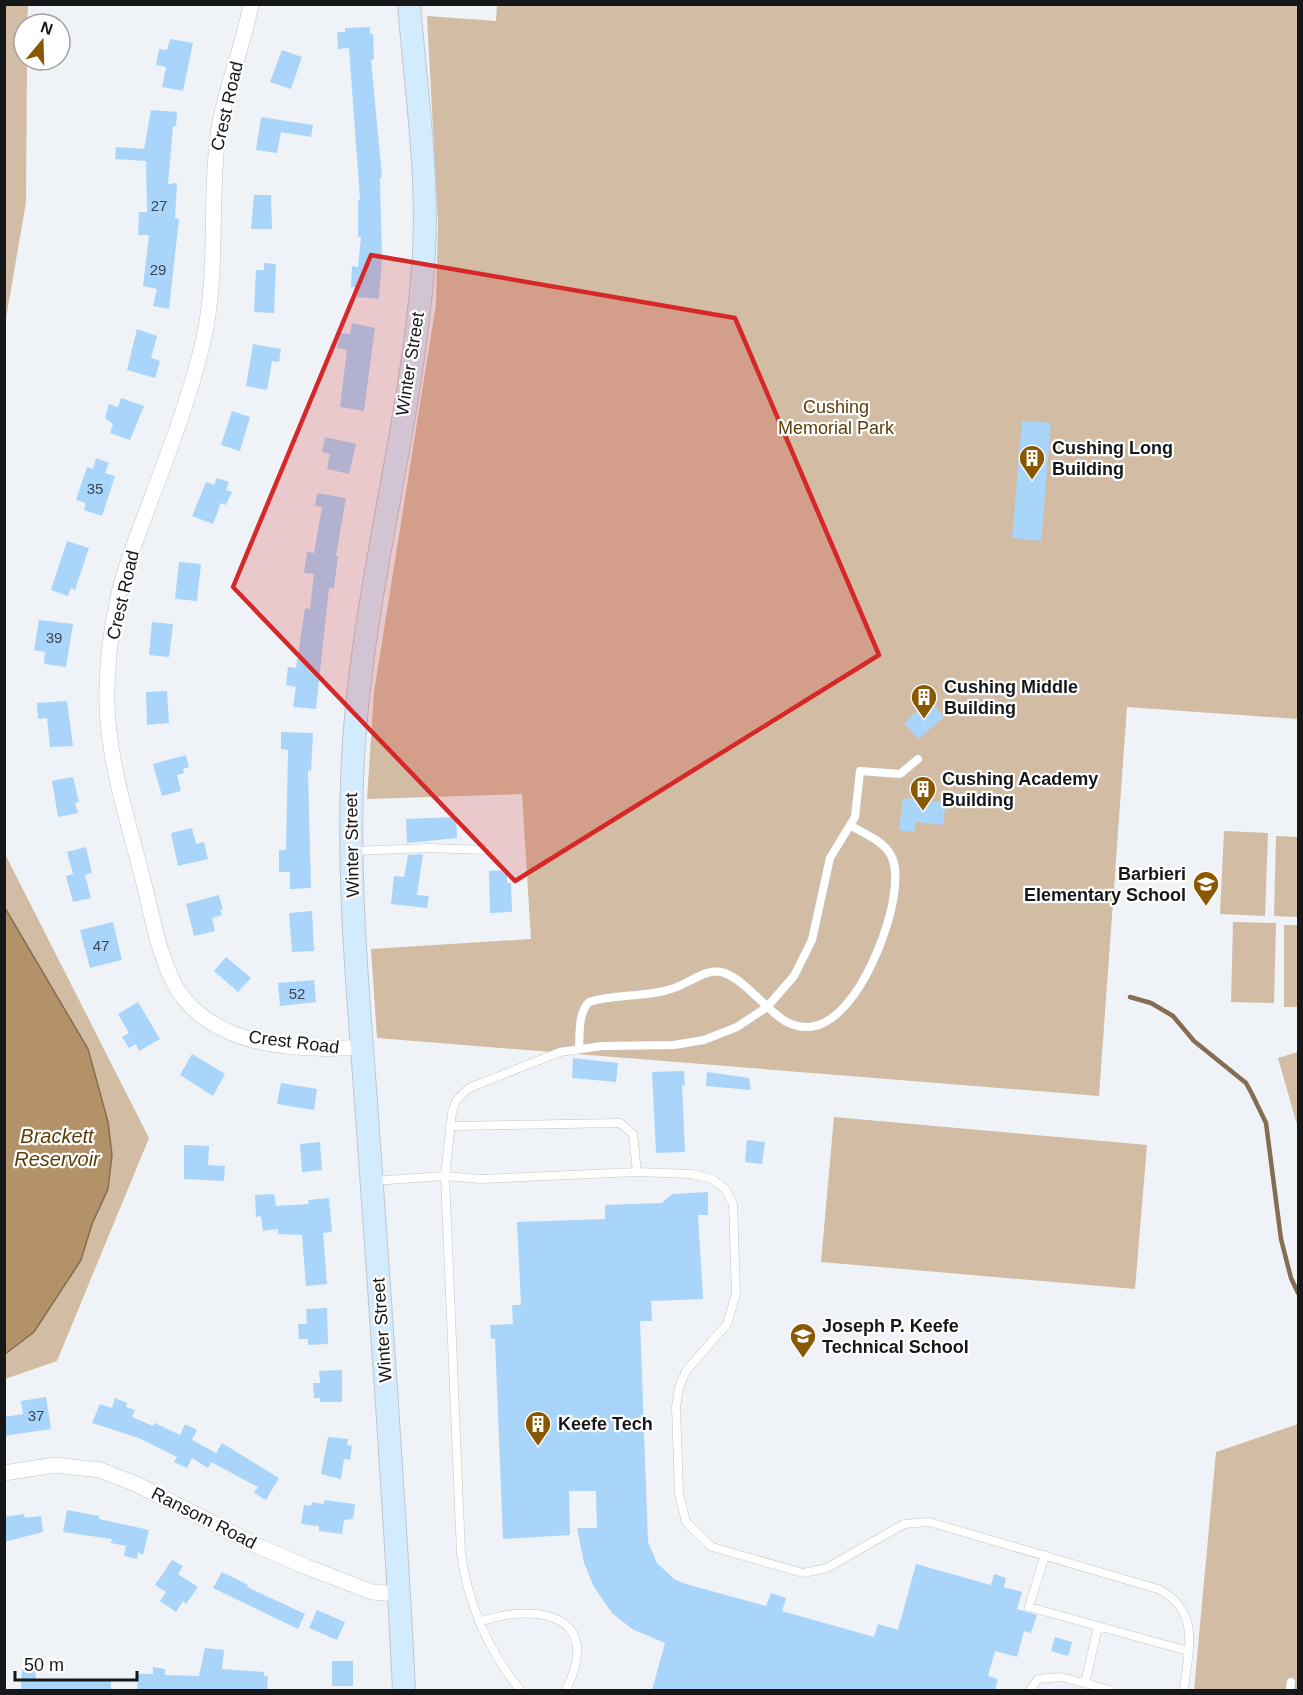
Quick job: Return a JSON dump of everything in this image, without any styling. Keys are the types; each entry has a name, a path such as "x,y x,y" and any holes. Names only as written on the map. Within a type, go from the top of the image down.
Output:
{"main road":[{"name":"Winter Street","path":"404,1690 351,851 353,757 358,691 411,366 424,264 422,148 410,4"}],"street":[{"name":"Crest Road","path":"251,4 219,131 214,183 214,253 203,340 180,424 130,554 117,600 108,670 110,732 116,771 161,951 176,988 185,1001 214,1025 247,1038 297,1046 362,1047"},
{"name":"Ransom Road","path":"4,1473 55,1465 100,1470 136,1484 260,1547 317,1572 372,1592 399,1594"}],"lane":[{"path":"520,1690 503,1668 479,1622 466,1584 461,1553 445,1176 450,1126 456,1101 469,1089 543,1058 579,1048 674,1045 704,1040 737,1027 767,1007 782,992 804,960 818,922 830,858 851,826 857,807 860,771 900,774 918,759"},
{"path":"579,1048 581,1017 584,1007 589,1002 656,994 712,971 728,975 767,1007 795,1026 813,1027 822,1024 844,1005 875,959 888,925 896,866 886,847 851,826"},
{"path":"351,851 428,848 488,850"},
{"path":"450,1126 611,1121 620,1123 633,1134 637,1172"},
{"path":"371,1181 445,1176 481,1179 637,1172 692,1174 711,1179 730,1196 735,1215 736,1294 732,1314 686,1371 676,1397 680,1504 693,1531 712,1547 803,1573 827,1568 895,1528 916,1522 942,1525 1158,1589 1180,1603 1188,1621 1184,1690"},
{"path":"1045,1555 1029,1607 1188,1651"},
{"path":"479,1622 511,1612 527,1611 554,1617 569,1627 578,1649 576,1665 566,1690"},
{"path":"1085,1683 1098,1627"},
{"path":"1030,1690 1038,1679 1045,1677 1061,1677 1110,1690"}],"highlighted area":[{"path":"371,255 735,318 879,655 515,881 233,587"}],"green space":[{"name":"Cushing Memorial Park","path":"497,4 1298,5 1298,719 1127,707 1099,1096 377,1038 371,949 531,939 522,794 367,799 374,692 436,304 438,223 427,16 496,21"},
{"path":"5,5 28,5 28,12 12,12 12,72 27,72 26,202 5,324"},
{"path":"1224,831 1268,833 1265,916 1220,914"},
{"path":"1276,836 1298,837 1298,917 1274,916"},
{"name":"Brackett Reservoir","path":"4,852 149,1138 57,1361 5,1379"},
{"path":"1233,922 1276,923 1274,1003 1231,1002"},
{"path":"1284,925 1298,925 1298,1007 1284,1007"},
{"path":"1298,1052 1298,1128 1278,1058"},
{"path":"834,1117 1147,1145 1135,1289 821,1262"},
{"path":"1298,1424 1298,1690 1194,1690 1216,1452"}],"water":[{"name":"Brackett Reservoir","path":"5,908 88,1049 108,1122 112,1155 108,1189 92,1224 81,1260 34,1332 5,1354"}],"building":[{"path":"370,27 370,34 373,34 374,59 371,60 382,177 380,178 382,260 379,299 357,297 358,287 351,287 352,266 358,267 361,237 358,237 358,200 360,200 349,48 338,49 337,32 345,32 345,28"},
{"path":"170,39 193,43 183,91 162,87 166,67 156,65 159,49 167,50"},
{"path":"282,50 302,57 291,89 270,82"},
{"path":"151,110 177,112 176,126 173,126 168,184 177,183 175,218 179,219 169,309 153,306 157,289 143,286 149,235 138,235 139,212 147,212 146,161 115,159 116,147 144,149"},
{"path":"261,117 313,125 311,137 281,132 277,153 256,150"},
{"path":"254,195 271,195 272,229 251,229"},
{"path":"264,263 276,264 274,313 254,312 256,270 264,270"},
{"path":"352,323 375,328 364,411 340,407 347,350 337,348 340,333 350,334"},
{"path":"137,329 157,336 151,358 160,361 155,378 127,370"},
{"path":"253,344 281,349 279,362 272,361 267,390 246,386"},
{"path":"121,398 144,406 130,440 110,433 113,424 105,418 109,404 118,407"},
{"path":"232,411 250,417 240,451 221,445"},
{"name":"Cushing Long Building","path":"1022,421 1051,423 1041,541 1012,538"},
{"path":"325,437 356,444 349,474 327,469 330,454 322,452"},
{"path":"96,458 109,463 105,473 115,476 102,516 84,510 86,503 76,500 87,467 93,469"},
{"path":"217,478 229,482 226,490 232,492 226,505 221,503 213,524 192,516 206,482 214,485"},
{"path":"317,493 346,498 336,556 338,556 334,588 329,588 316,709 293,707 296,687 286,685 288,667 296,668 305,608 310,609 314,574 304,573 307,552 314,553 322,507 315,506"},
{"path":"67,541 89,548 75,590 71,588 68,596 51,590"},
{"path":"179,562 201,564 197,601 175,599"},
{"path":"39,620 73,624 66,667 44,664 45,652 34,650"},
{"path":"152,622 173,624 169,657 149,655"},
{"path":"167,691 169,723 147,725 146,692"},
{"name":"Cushing Middle Building","path":"930,700 944,717 918,739 904,723"},
{"path":"67,701 73,746 50,747 47,718 38,719 37,703"},
{"path":"281,732 313,733 311,771 308,770 311,888 290,889 290,872 279,872 279,850 286,850 288,750 281,749"},
{"path":"186,755 189,767 183,769 184,773 177,775 181,791 162,796 153,764"},
{"path":"73,777 79,802 75,803 78,813 58,817 52,781"},
{"name":"Cushing Academy Building","path":"903,798 946,802 943,825 916,822 914,832 899,830"},
{"path":"456,817 457,838 407,843 406,819"},
{"path":"192,828 196,844 204,842 208,859 178,866 171,833"},
{"path":"86,847 92,873 85,875 91,898 73,902 66,876 73,874 67,852"},
{"path":"423,854 417,895 429,896 427,908 391,904 394,876 404,877 408,855"},
{"path":"507,870 507,883 511,883 512,912 490,913 489,871"},
{"path":"219,895 223,910 220,910 222,915 212,918 215,931 194,936 186,904"},
{"path":"312,911 314,951 292,952 289,913"},
{"path":"113,922 122,960 90,968 80,930"},
{"path":"226,957 251,978 238,992 214,971"},
{"path":"314,980 316,1002 280,1006 278,983"},
{"path":"138,1002 160,1039 139,1051 136,1044 129,1048 122,1037 129,1033 118,1014"},
{"path":"192,1054 225,1074 213,1096 180,1075"},
{"path":"573,1058 618,1063 616,1082 572,1078"},
{"path":"684,1071 685,1086 682,1085 685,1152 656,1153 652,1072"},
{"path":"707,1072 749,1078 751,1090 706,1086"},
{"path":"281,1083 317,1089 314,1110 277,1104"},
{"path":"747,1140 765,1142 762,1164 745,1162"},
{"path":"320,1142 322,1170 302,1172 300,1144"},
{"path":"184,1145 209,1146 208,1165 225,1166 224,1181 184,1179"},
{"name":"Keefe Tech","path":"708,1192 708,1215 698,1215 703,1299 651,1301 652,1321 640,1321 648,1542 657,1563 674,1579 686,1584 766,1606 771,1593 786,1598 782,1611 874,1637 878,1624 898,1630 916,1564 991,1585 994,1574 1006,1578 1004,1587 1022,1592 1017,1609 1037,1615 1031,1633 1024,1631 1017,1657 995,1651 988,1676 998,1679 995,1690 652,1690 665,1643 632,1629 612,1613 594,1587 584,1563 577,1528 597,1528 596,1491 569,1491 570,1535 503,1539 495,1339 491,1339 490,1325 513,1324 512,1305 521,1305 517,1222 605,1219 605,1205 662,1203 672,1194"},
{"path":"274,1194 276,1206 309,1204 308,1200 329,1198 332,1232 323,1233 327,1284 306,1286 302,1235 278,1234 278,1229 263,1231 261,1216 256,1217 255,1195"},
{"path":"327,1308 328,1344 308,1345 308,1339 299,1339 298,1324 307,1324 306,1309"},
{"path":"342,1370 342,1402 320,1402 320,1398 314,1398 313,1383 320,1383 319,1371"},
{"path":"46,1397 51,1429 4,1436 4,1417 23,1414 21,1401"},
{"path":"115,1398 127,1403 126,1407 135,1410 132,1417 153,1426 155,1423 180,1435 185,1424 197,1430 192,1440 216,1453 214,1457 222,1443 279,1478 266,1500 254,1493 258,1487 211,1462 208,1468 192,1458 187,1468 174,1462 177,1457 139,1438 92,1423 100,1404 112,1408"},
{"path":"328,1437 348,1439 347,1445 352,1446 350,1460 344,1459 341,1479 321,1474"},
{"path":"324,1500 355,1504 353,1519 344,1520 342,1534 319,1531 319,1526 301,1524 304,1505 311,1506 312,1502 324,1504"},
{"path":"67,1510 149,1530 143,1555 138,1552 137,1559 124,1556 126,1546 111,1543 112,1539 63,1532"},
{"path":"24,1514 25,1518 41,1516 43,1532 4,1542 4,1517"},
{"path":"172,1560 183,1566 178,1574 198,1587 186,1604 183,1601 176,1612 160,1601 166,1592 155,1585"},
{"path":"222,1572 248,1585 247,1587 305,1614 298,1629 213,1588"},
{"path":"317,1610 345,1622 337,1640 309,1628"},
{"path":"1055,1637 1072,1642 1068,1656 1051,1651"},
{"path":"205,1648 224,1650 222,1669 264,1672 264,1676 268,1676 267,1690 137,1690 138,1674 153,1674 153,1667 165,1669 165,1675 199,1676"},
{"path":"332,1661 353,1661 353,1686 332,1686"},
{"path":"35,1668 36,1679 111,1679 111,1690 21,1690 22,1669"}],"waterway":[{"path":"1130,997 1151,1003 1173,1016 1194,1041 1246,1083 1266,1123 1281,1239 1291,1278 1298,1293"}],"place":[{"name":"Cushing Long Building","path":"1032,481"},
{"name":"Cushing Middle Building","path":"924,720"},
{"name":"Cushing Academy Building","path":"923,812"},
{"name":"Barbieri Elementary School","path":"1206,907"},
{"name":"Joseph P. Keefe Technical School","path":"803,1359"},
{"name":"Keefe Tech","path":"538,1447"}]}
